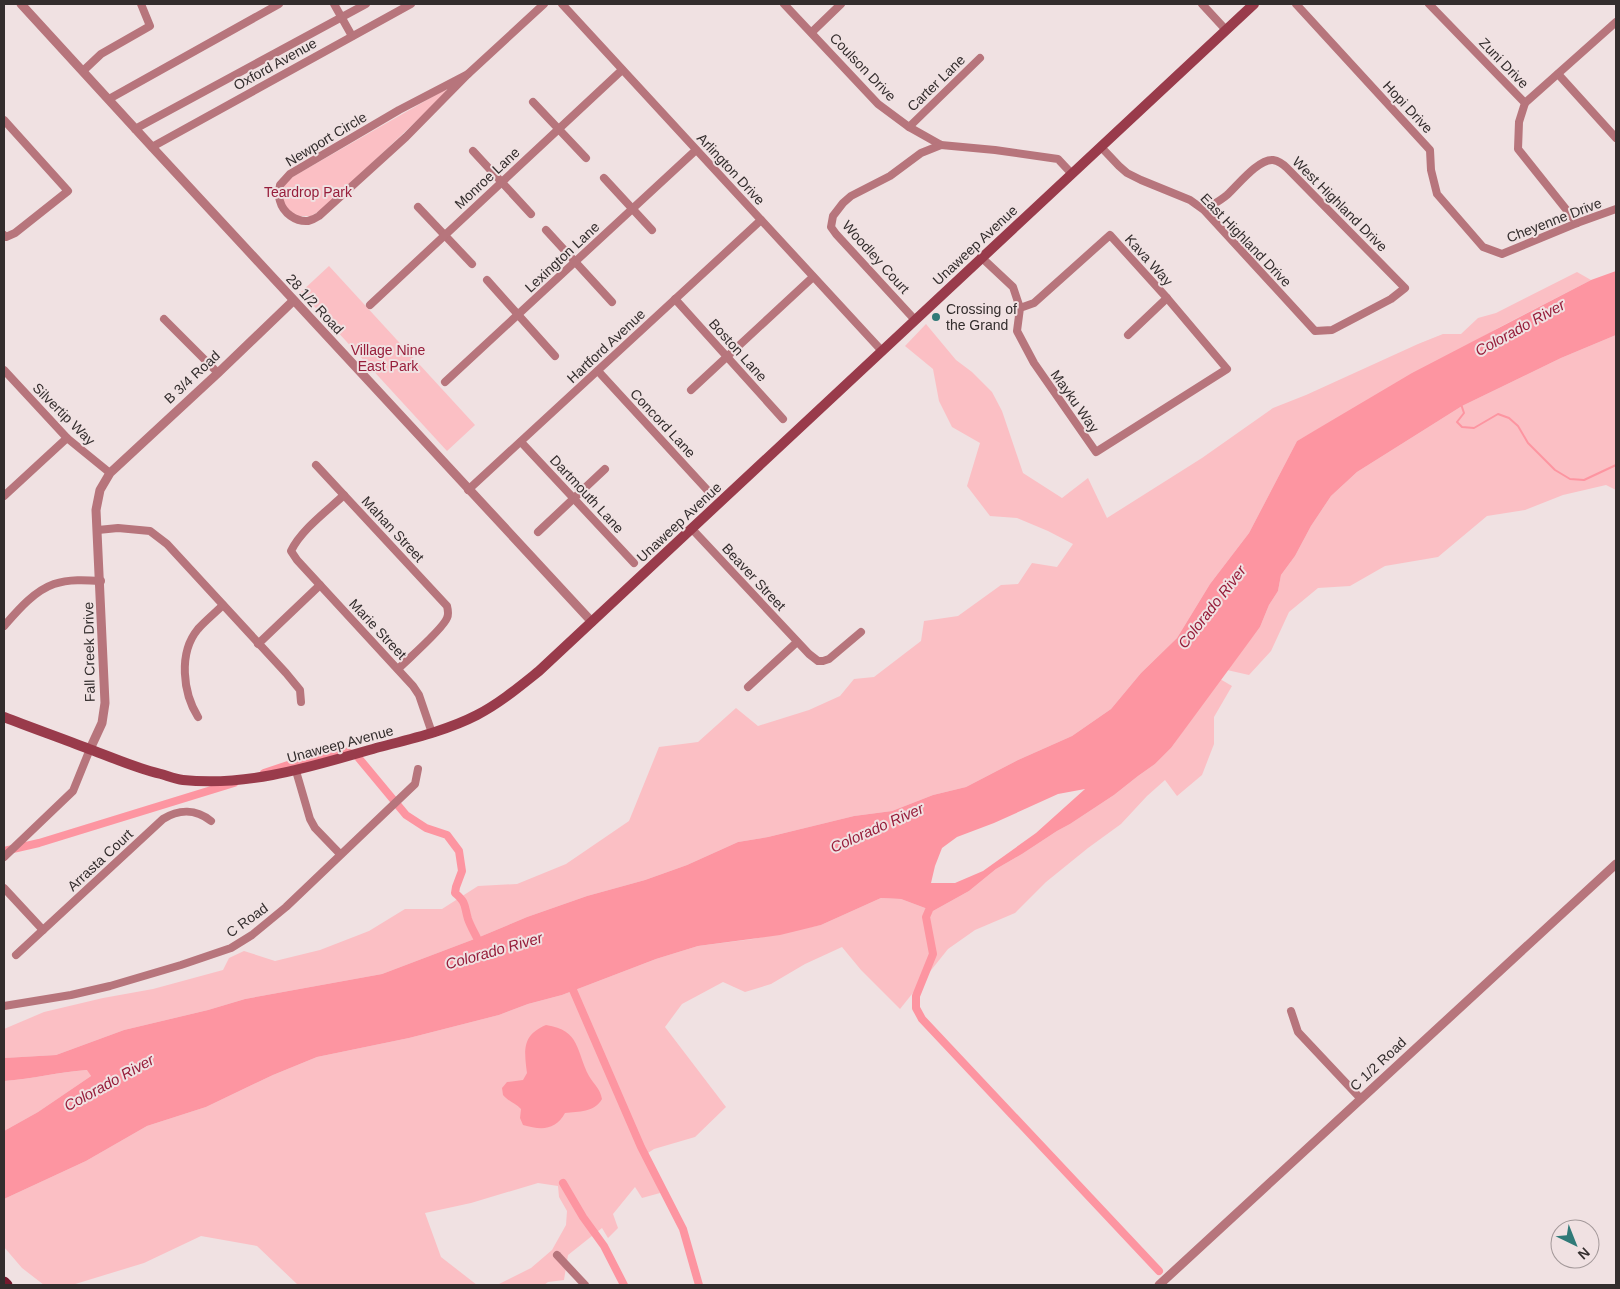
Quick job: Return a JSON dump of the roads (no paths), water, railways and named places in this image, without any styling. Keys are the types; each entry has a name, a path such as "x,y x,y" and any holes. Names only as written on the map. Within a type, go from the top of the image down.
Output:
{"main road":[{"name":"Unaweep Avenue","path":"4,717 134,767 182,780 222,782 296,771 432,733 476,715 516,690 592,622 1254,4"}],"street":[{"name":"28 1/2 Road","path":"21,4 293,301 592,622"},
{"path":"83,71 101,54 150,26 141,4"},
{"path":"109,99 279,4"},
{"path":"334,4 352,36"},
{"name":"Oxford Avenue","path":"135,129 366,4"},
{"name":"Oxford Avenue","path":"152,148 411,4"},
{"name":"Newport Circle","path":"468,74 399,110 290,174 280,185 280,202 283,209 296,219 310,221 319,216 406,137 468,74 544,4"},
{"name":"Arlington Drive","path":"562,4 882,351"},
{"name":"Coulson Drive","path":"784,4 878,104 909,127 941,145 995,150 1058,160 1072,174"},
{"path":"812,32 841,4"},
{"path":"1202,4 1226,30"},
{"name":"Hopi Drive","path":"1296,4 1430,150 1431,170 1437,194 1483,247 1502,254"},
{"name":"Zuni Drive","path":"1429,4 1525,103 1519,122 1518,150 1578,223"},
{"path":"1525,103 1616,22"},
{"name":"Carter Lane","path":"909,127 980,58"},
{"name":"Monroe Lane","path":"370,305 622,70"},
{"path":"1558,74 1616,138"},
{"path":"533,102 586,158"},
{"path":"4,120 68,191 15,233 6,237 4,235"},
{"name":"Woodley Court","path":"915,320 831,227 834,216 847,200 890,176 921,153 941,145"},
{"name":"East Highland Drive","path":"1101,146 1118,166 1127,173 1190,200 1204,210 1315,331"},
{"name":"Lexington Lane","path":"445,382 696,150"},
{"path":"473,151 531,214"},
{"name":"West Highland Drive","path":"1204,210 1225,196 1254,168 1272,160 1279,162 1405,288 1391,299 1332,330 1315,331"},
{"path":"604,178 652,230"},
{"path":"418,207 472,264"},
{"name":"Cheyenne Drive","path":"1502,254 1616,209"},
{"name":"Hartford Avenue","path":"468,490 761,220"},
{"path":"546,230 612,302"},
{"name":"Kava Way","path":"1020,308 1034,303 1110,235 1167,298 1227,369"},
{"name":"Mayku Way","path":"981,258 1013,287 1020,308 1017,331 1034,363 1096,452 1227,369"},
{"path":"691,390 814,277"},
{"path":"487,280 555,356"},
{"path":"1128,335 1167,298"},
{"name":"Boston Lane","path":"675,299 783,418"},
{"name":"B 3/4 Road","path":"110,473 293,301"},
{"path":"164,319 218,373"},
{"name":"Silvertip Way","path":"4,370 66,438 110,473"},
{"name":"Concord Lane","path":"598,371 710,493"},
{"path":"4,496 66,438"},
{"name":"Dartmouth Lane","path":"521,442 634,563"},
{"name":"Mahan Street","path":"316,465 447,606 447,618 398,669"},
{"path":"538,532 605,469"},
{"name":"Fall Creek Drive","path":"4,857 73,791 102,724 105,703 101,581 96,510 100,490 104,480 110,473"},
{"name":"Marie Street","path":"344,494 306,530 294,543 291,551 297,560 420,695 432,733"},
{"path":"98,530 118,528 150,531 167,544 286,673 300,690 301,702"},
{"name":"Beaver Street","path":"692,529 814,658 823,662 829,659 861,632"},
{"path":"4,626 29,600 55,584 71,581 101,581"},
{"path":"258,644 320,585"},
{"path":"198,717 189,702 185,669 186,652 197,630 223,605"},
{"path":"748,687 797,642"},
{"name":"C Road","path":"4,1006 71,995 110,986 231,948 252,935 279,912 415,784 418,769"},
{"path":"296,771 310,819 315,828 340,854"},
{"name":"Arrasta Court","path":"16,955 163,819 182,811 195,812 211,821"},
{"name":"C 1/2 Road","path":"1159,1285 1616,864"},
{"path":"4,888 43,930"},
{"path":"1291,1011 1298,1032 1361,1099"},
{"path":"557,1255 585,1285"}],"water":[{"name":"Colorado River","path":"1616,271 1616,335 1561,358 1462,406 1357,472 1331,496 1311,526 1295,556 1281,575 1278,591 1269,605 1260,627 1171,748 1155,764 1114,795 996,869 969,891 933,911 901,899 881,898 821,925 780,935 698,946 656,959 562,995 528,1004 499,1015 409,1038 317,1057 273,1075 206,1107 147,1126 86,1161 4,1199 4,1131 38,1112 91,1076 87,1070 4,1081 4,1058 56,1055 124,1030 245,999 382,974 527,917 687,865 738,842 768,837 854,816 892,811 933,795 966,787 1018,760 1072,736 1111,709 1141,673 1177,638 1210,584 1249,533 1297,441 1412,373 1591,280","holes":["1085,789 1036,833 983,871 955,883 931,883 942,848 957,837 994,823 1058,794"]},
{"path":"546,1025 566,1032 572,1037 589,1076 602,1099 599,1104 590,1109 565,1113 552,1126 536,1128 523,1125 520,1118 521,1109 503,1095 502,1088 507,1082 523,1080 527,1073 526,1044 532,1033"}],"waterway":[{"path":"1461,404 1464,413 1457,422 1462,427 1474,428 1498,414 1509,418 1518,426 1528,443 1555,470 1570,479 1584,480 1616,465"},
{"path":"264,773 306,759 344,751 357,756 406,815 426,828 447,835 459,851 462,871 455,893 463,902 477,938"},
{"path":"4,851 39,843 234,783"},
{"path":"929,910 926,917 933,954 916,996 916,1008 922,1019 1159,1271"},
{"path":"573,990 641,1147 683,1229 699,1285"},
{"path":"563,1183 583,1217 604,1246 624,1285"}],"place":[{"name":"Crossing of the Grand","path":"936,317"}],"park label":[{"name":"Teardrop Park","path":"308,192"},
{"name":"Village Nine East Park","path":"388,358"}]}
